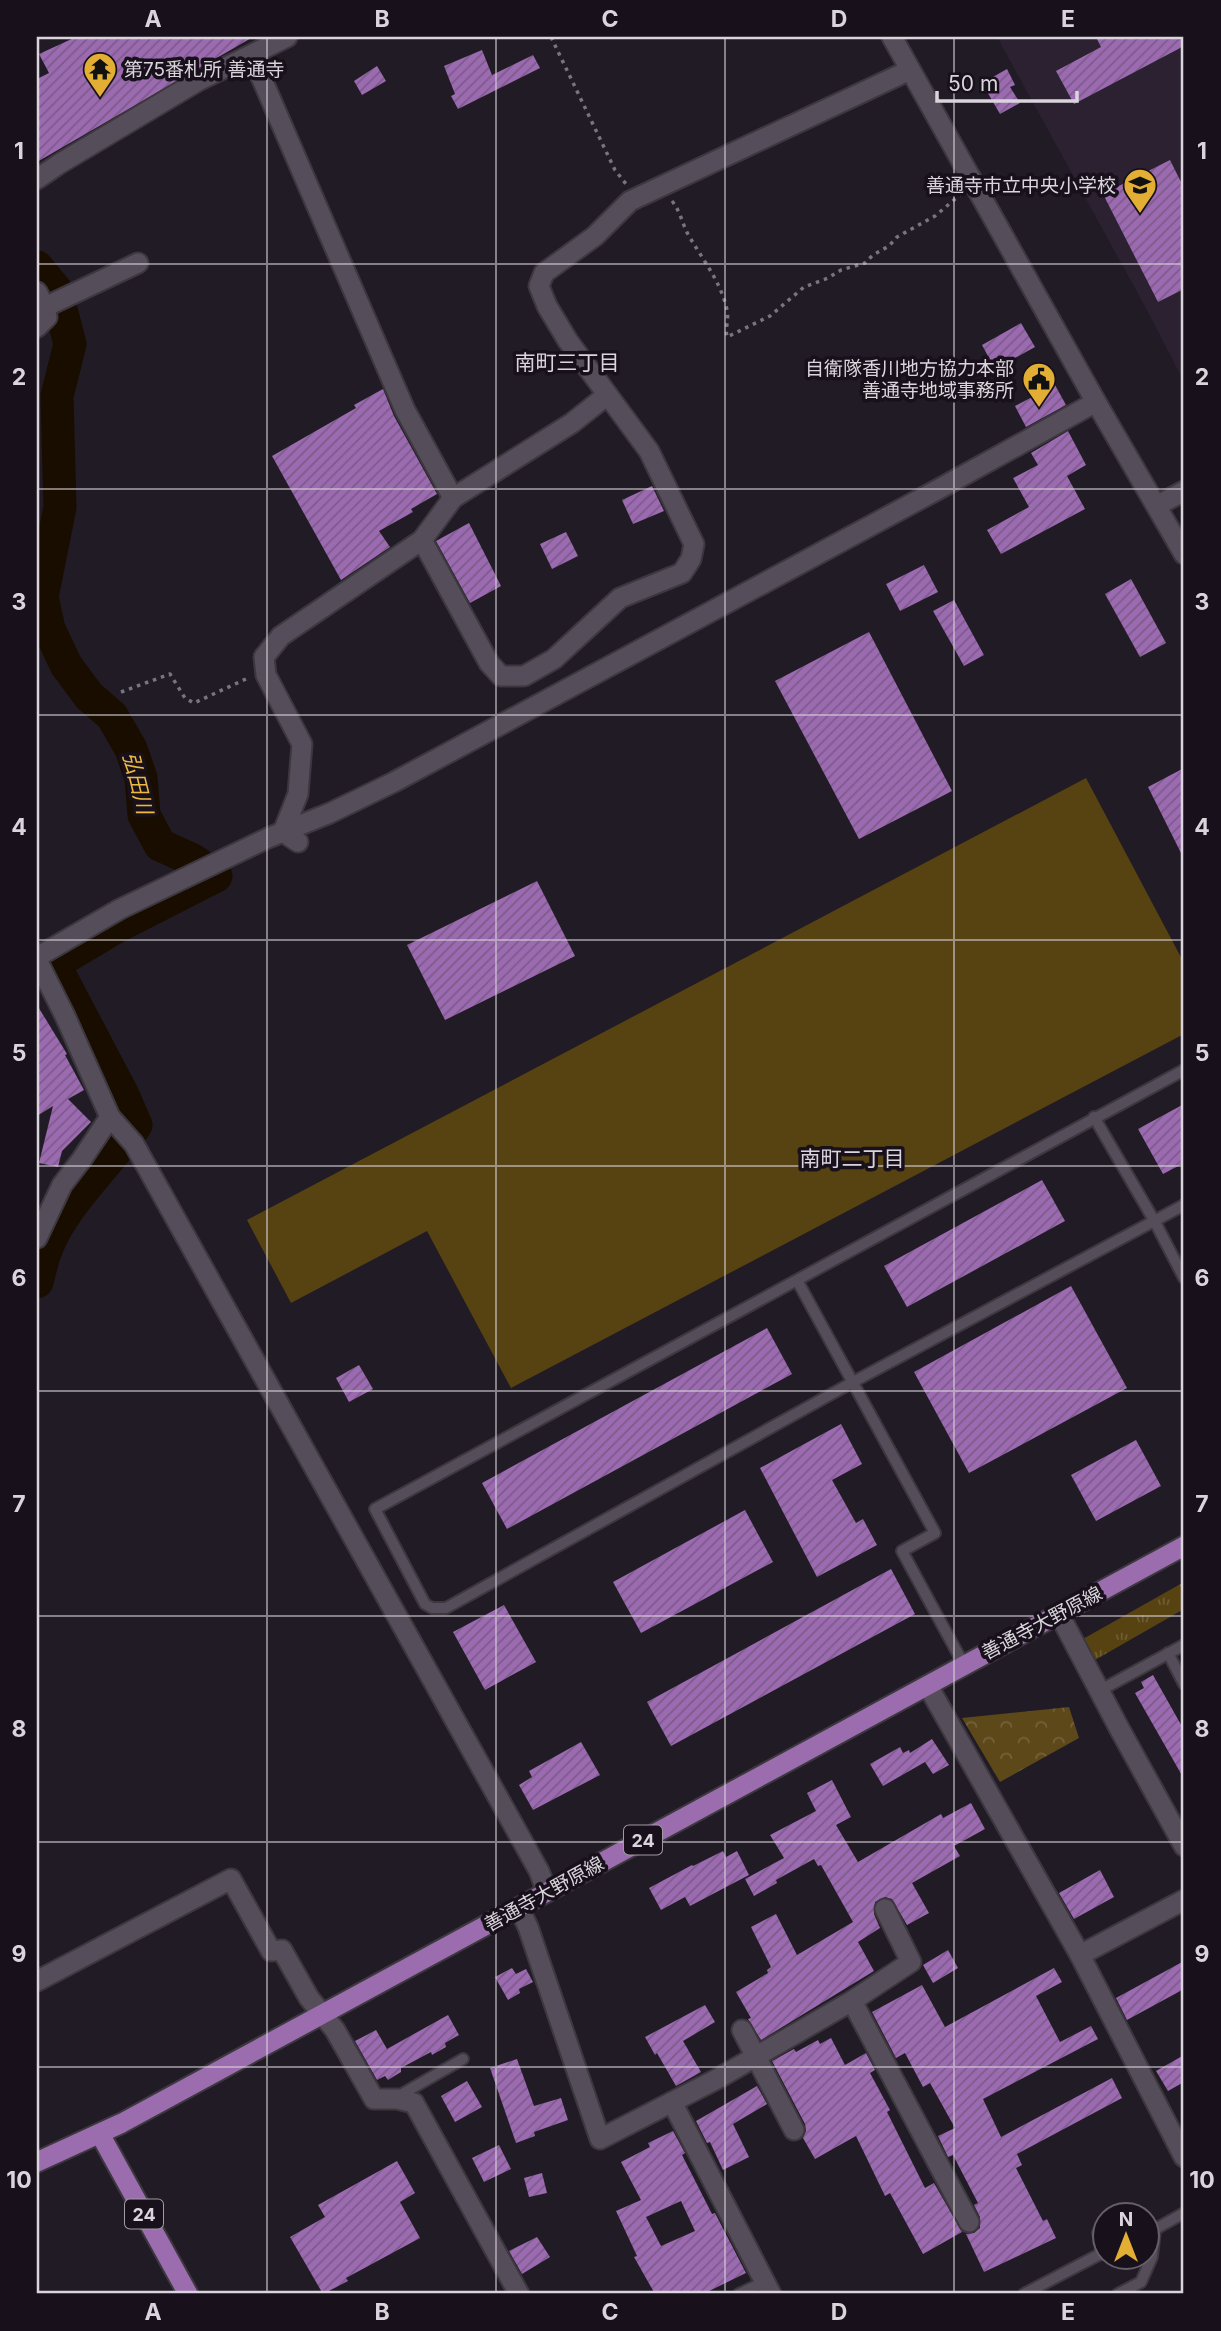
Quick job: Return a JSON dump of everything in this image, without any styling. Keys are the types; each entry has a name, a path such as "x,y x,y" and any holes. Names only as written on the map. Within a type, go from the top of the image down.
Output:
{"main road":[{"name":"善通寺大野原線","path":"37,2162 100,2134 323,2015 1184,1546"},
{"name":"24","path":"100,2134 188,2294"}],"street":[{"path":"37,179 198,81 287,37"},
{"path":"892,37 1184,554"},
{"path":"252,56 405,410 453,498"},
{"path":"422,540 489,663 501,676 524,676 554,659 620,598 682,573 691,559 694,544 649,451 606,396 547,306 539,286 544,274 595,236 643,194 910,70"},
{"path":"37,327 47,317 41,299 71,293 138,263"},
{"path":"291,837 302,744 266,675 264,657 281,636 422,540 453,498 572,423 606,396"},
{"path":"547,1892 539,1871 134,1144 113,1121 37,958 120,909 291,837 330,813 394,782 937,491 1096,402"},
{"path":"1158,505 1184,491"},
{"path":"37,1238 62,1185 113,1121"},
{"path":"1059,1614 1184,1846"},
{"path":"929,1686 1080,1955 1184,2157"},
{"path":"37,1980 231,1879 271,1951 282,1950 309,1998 335,2031 374,2099 414,2103 519,2294"},
{"path":"1080,1955 1184,1900"},
{"path":"519,1908 528,1927 600,2139 756,2057 852,2001 911,1962 885,1909"},
{"path":"852,2001 969,2222"},
{"path":"741,2030 794,2130"},
{"path":"672,2102 767,2288"}],"lane":[{"path":"1184,1070 1094,1117 798,1282 375,1509 425,1604 432,1608 446,1608 853,1382 1184,1205"},
{"path":"1094,1117 1184,1278"},
{"path":"798,1282 935,1533 902,1551 964,1665"},
{"path":"1099,1690 1184,1645"},
{"path":"1168,1653 1184,1684"},
{"path":"393,2099 463,2059"},
{"path":"1162,2225 1184,2213"},
{"path":"1024,2294 1092,2257"},
{"path":"1118,2294 1141,2282 1145,2272"},
{"path":"739,2294 767,2288"}],"path":[{"path":"551,37 615,170 643,194 658,191 668,197 680,211 688,234 714,275 727,310 727,337 770,316 804,287 841,270 865,263 897,237 935,216 974,184"},
{"path":"121,692 170,674 185,698 194,703 266,670"}],"shaded area":[{"name":"善通寺市立中央小学校","path":"997,37 1184,37 1184,382 1148,312"}],"green space":[{"path":"1086,778 1184,963 1184,1034 511,1388 427,1231 291,1303 247,1220"},
{"path":"1184,1582 1184,1609 1095,1660 1083,1639"},
{"path":"1069,1707 1079,1738 1000,1782 962,1718"}],"building":[{"name":"第75番札所 善通寺","path":"76,37 253,37 37,162 37,79 49,73 39,54"},
{"path":"1096,37 1184,37 1184,46 1074,104 1056,71 1101,47"},
{"path":"482,50 492,75 533,55 540,68 458,109 451,96 455,94 444,66"},
{"path":"377,66 386,81 362,95 354,81"},
{"path":"1007,69 1015,85 1010,87 1020,103 1000,114 982,83"},
{"path":"1170,160 1184,188 1184,289 1158,302 1103,194"},
{"path":"1021,323 1035,347 995,369 982,345"},
{"path":"1055,385 1066,405 1026,427 1015,406"},
{"path":"383,389 394,416 437,494 411,509 413,512 379,531 390,547 341,580 272,456 356,408 354,405"},
{"path":"1068,431 1086,465 1067,476 1085,509 1001,554 987,530 1029,507 1013,478 1038,465 1031,453"},
{"path":"652,486 664,511 633,524 622,500"},
{"path":"469,523 501,586 470,603 436,541"},
{"path":"566,532 578,556 552,569 540,544"},
{"path":"924,565 938,592 900,611 886,584"},
{"path":"1131,579 1166,643 1140,657 1105,594"},
{"path":"954,600 984,655 964,666 933,611"},
{"path":"869,632 952,791 859,839 775,681"},
{"path":"1184,768 1184,859 1148,787"},
{"path":"537,881 575,956 445,1020 407,945"},
{"path":"37,1005 67,1054 65,1055 84,1090 68,1099 91,1122 62,1151 58,1167 39,1163 53,1106 37,1116"},
{"path":"1184,1104 1184,1163 1163,1174 1138,1129"},
{"path":"1042,1180 1065,1221 907,1307 884,1266"},
{"path":"1071,1286 1127,1388 969,1473 914,1372"},
{"path":"767,1328 792,1374 507,1529 482,1483"},
{"path":"359,1365 373,1389 349,1402 336,1378"},
{"path":"841,1424 862,1464 832,1480 856,1523 863,1519 877,1545 817,1577 760,1468"},
{"path":"1136,1440 1161,1486 1096,1521 1071,1475"},
{"path":"745,1510 773,1562 641,1633 613,1582"},
{"path":"891,1569 915,1614 671,1746 647,1702"},
{"path":"504,1605 536,1662 485,1690 453,1632"},
{"path":"1153,1675 1184,1730 1184,1779 1135,1693 1144,1688 1141,1682"},
{"path":"932,1739 949,1765 933,1774 925,1762 883,1786 870,1764 900,1747 903,1753 909,1750 910,1753"},
{"path":"581,1742 600,1775 533,1810 519,1785 532,1777 529,1771"},
{"path":"832,1780 851,1817 836,1825 858,1862 941,1814 943,1818 971,1803 985,1829 954,1846 960,1856 912,1883 929,1913 907,1925 892,1899 885,1897 875,1902 874,1914 880,1928 858,1942 874,1971 761,2040 736,1992 768,1973 767,1970 771,1967 751,1927 776,1914 797,1955 853,1922 821,1865 818,1866 814,1859 754,1896 745,1879 784,1858 770,1835 816,1811 807,1793"},
{"path":"723,1851 726,1857 737,1851 749,1875 690,1906 685,1897 661,1910 649,1888"},
{"path":"1100,1870 1114,1897 1074,1919 1059,1893"},
{"path":"948,1950 958,1968 933,1983 923,1965"},
{"path":"1184,1961 1184,1989 1127,2020 1116,1998"},
{"path":"512,1968 516,1974 526,1969 533,1982 519,1989 520,1993 508,2000 495,1977"},
{"path":"1054,1968 1062,1982 1036,1996 1060,2042 1091,2026 1098,2039 983,2099 1001,2137 1112,2078 1122,2098 1017,2154 1022,2165 1016,2168 1043,2221 1047,2219 1056,2238 984,2272 966,2234 974,2233 980,2228 980,2217 974,2205 978,2203 953,2155 948,2157 938,2136 955,2128 930,2083 923,2087 905,2053 896,2058 872,2012 922,1985 945,2027"},
{"path":"705,2005 715,2022 683,2041 701,2072 676,2086 645,2037"},
{"path":"448,2015 459,2035 432,2055 431,2052 401,2068 401,2072 388,2080 385,2076 377,2080 355,2041 376,2030 387,2049"},
{"path":"831,2038 845,2065 866,2053 875,2070 870,2073 890,2110 887,2112 925,2188 934,2183 962,2232 923,2254 890,2193 885,2196 856,2136 815,2159 803,2138 805,2124 772,2061 794,2049 796,2052 818,2040 820,2044"},
{"path":"1184,2055 1184,2082 1168,2091 1156,2071"},
{"path":"517,2059 534,2106 561,2098 568,2120 534,2132 535,2136 516,2143 490,2068"},
{"path":"467,2081 482,2107 455,2122 441,2096"},
{"path":"757,2086 767,2104 733,2124 749,2157 723,2170 710,2142 707,2143 696,2121"},
{"path":"673,2131 712,2214 715,2213 746,2273 703,2294 655,2294 634,2257 637,2256 616,2211 641,2200 621,2162 650,2147 648,2143","holes":["681,2201 695,2231 661,2246 646,2217"]},
{"path":"499,2145 511,2169 484,2182 472,2158"},
{"path":"397,2161 415,2193 400,2202 420,2238 346,2278 348,2281 323,2294 290,2237 325,2217 318,2205"},
{"path":"542,2173 547,2193 529,2197 524,2178"},
{"path":"537,2237 550,2257 522,2274 509,2251"}],"waterway":[{"name":"弘田川","path":"37,267 56,290 70,344 57,396 60,507 42,597 49,629 66,665 89,696 112,716 131,749 141,778 144,815 160,845 193,860 216,876 116,927 54,964 136,1125 64,1216 46,1250 37,1282"}],"place":[{"name":"第75番札所 善通寺","path":"100,99"},
{"name":"善通寺市立中央小学校","path":"1140,215"},
{"name":"自衛隊香川地方協力本部 善通寺地域事務所","path":"1039,409"}],"district":[{"name":"南町三丁目","path":"567,362"},
{"name":"南町二丁目","path":"852,1158"}]}
